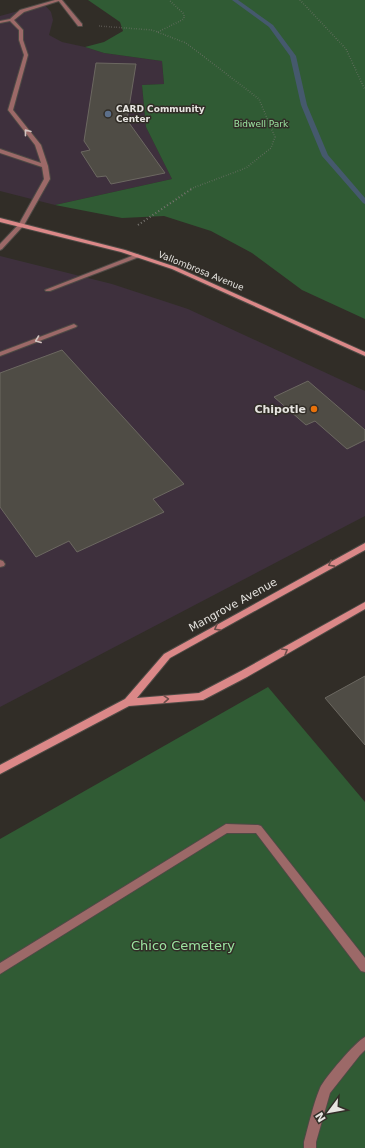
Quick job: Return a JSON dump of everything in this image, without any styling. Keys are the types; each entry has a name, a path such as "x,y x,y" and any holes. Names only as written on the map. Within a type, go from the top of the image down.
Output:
{"street":[{"path":"0,22 11,20 22,11 60,0 80,25"},
{"path":"0,248 21,225 47,179 45,166 38,146 10,110 26,55 20,40 20,30 11,20"},
{"path":"0,151 45,166"},
{"name":"Vallombrosa Avenue","path":"0,220 137,256 174,268 365,354"},
{"path":"48,290 137,256"},
{"path":"0,354 74,326"},
{"name":"Mangrove Avenue","path":"0,770 128,702 167,656 365,546"},
{"name":"Mangrove Avenue","path":"128,702 200,697 244,674 365,605"},
{"path":"0,969 226,828 258,830 365,967"},
{"path":"310,1148 310,1142 324,1090 356,1051 365,1043"}],"path":[{"path":"158,32 184,19 184,14 168,0"},
{"path":"300,0 346,49 365,90"},
{"path":"122,26 152,30 186,43 259,98 275,136 271,148 246,168 189,189 138,224"}],"shaded area":[{"path":"44,4 51,12 53,20 49,35 62,42 104,53 162,61 164,84 142,85 146,127 172,179 55,205 0,191 0,16"},
{"path":"0,256 112,284 188,309 365,391 365,516 0,707"}],"green space":[{"name":"Bidwell Park","path":"88,0 365,0 365,319 302,290 252,253 211,231 164,216 122,218 55,205 172,179 146,127 142,85 164,84 162,61 104,53 85,47 104,42 123,31 120,22"},
{"name":"Chico Cemetery","path":"268,687 365,802 365,1148 0,1148 0,839"}],"building":[{"name":"CARD Community Center","path":"96,63 136,64 127,120 165,173 111,184 106,176 97,177 81,152 90,150 84,141"},
{"path":"62,350 184,484 153,499 164,512 77,552 69,541 36,557 0,507 0,373"},
{"name":"Chipotle","path":"308,381 365,430 365,440 347,449 315,421 306,425 274,397"},
{"path":"365,676 365,745 325,698"}],"waterway":[{"path":"235,0 271,26 293,56 304,105 325,156 365,202"}],"place":[{"name":"CARD Community Center","path":"108,114"},
{"name":"Chipotle","path":"314,409"}]}
